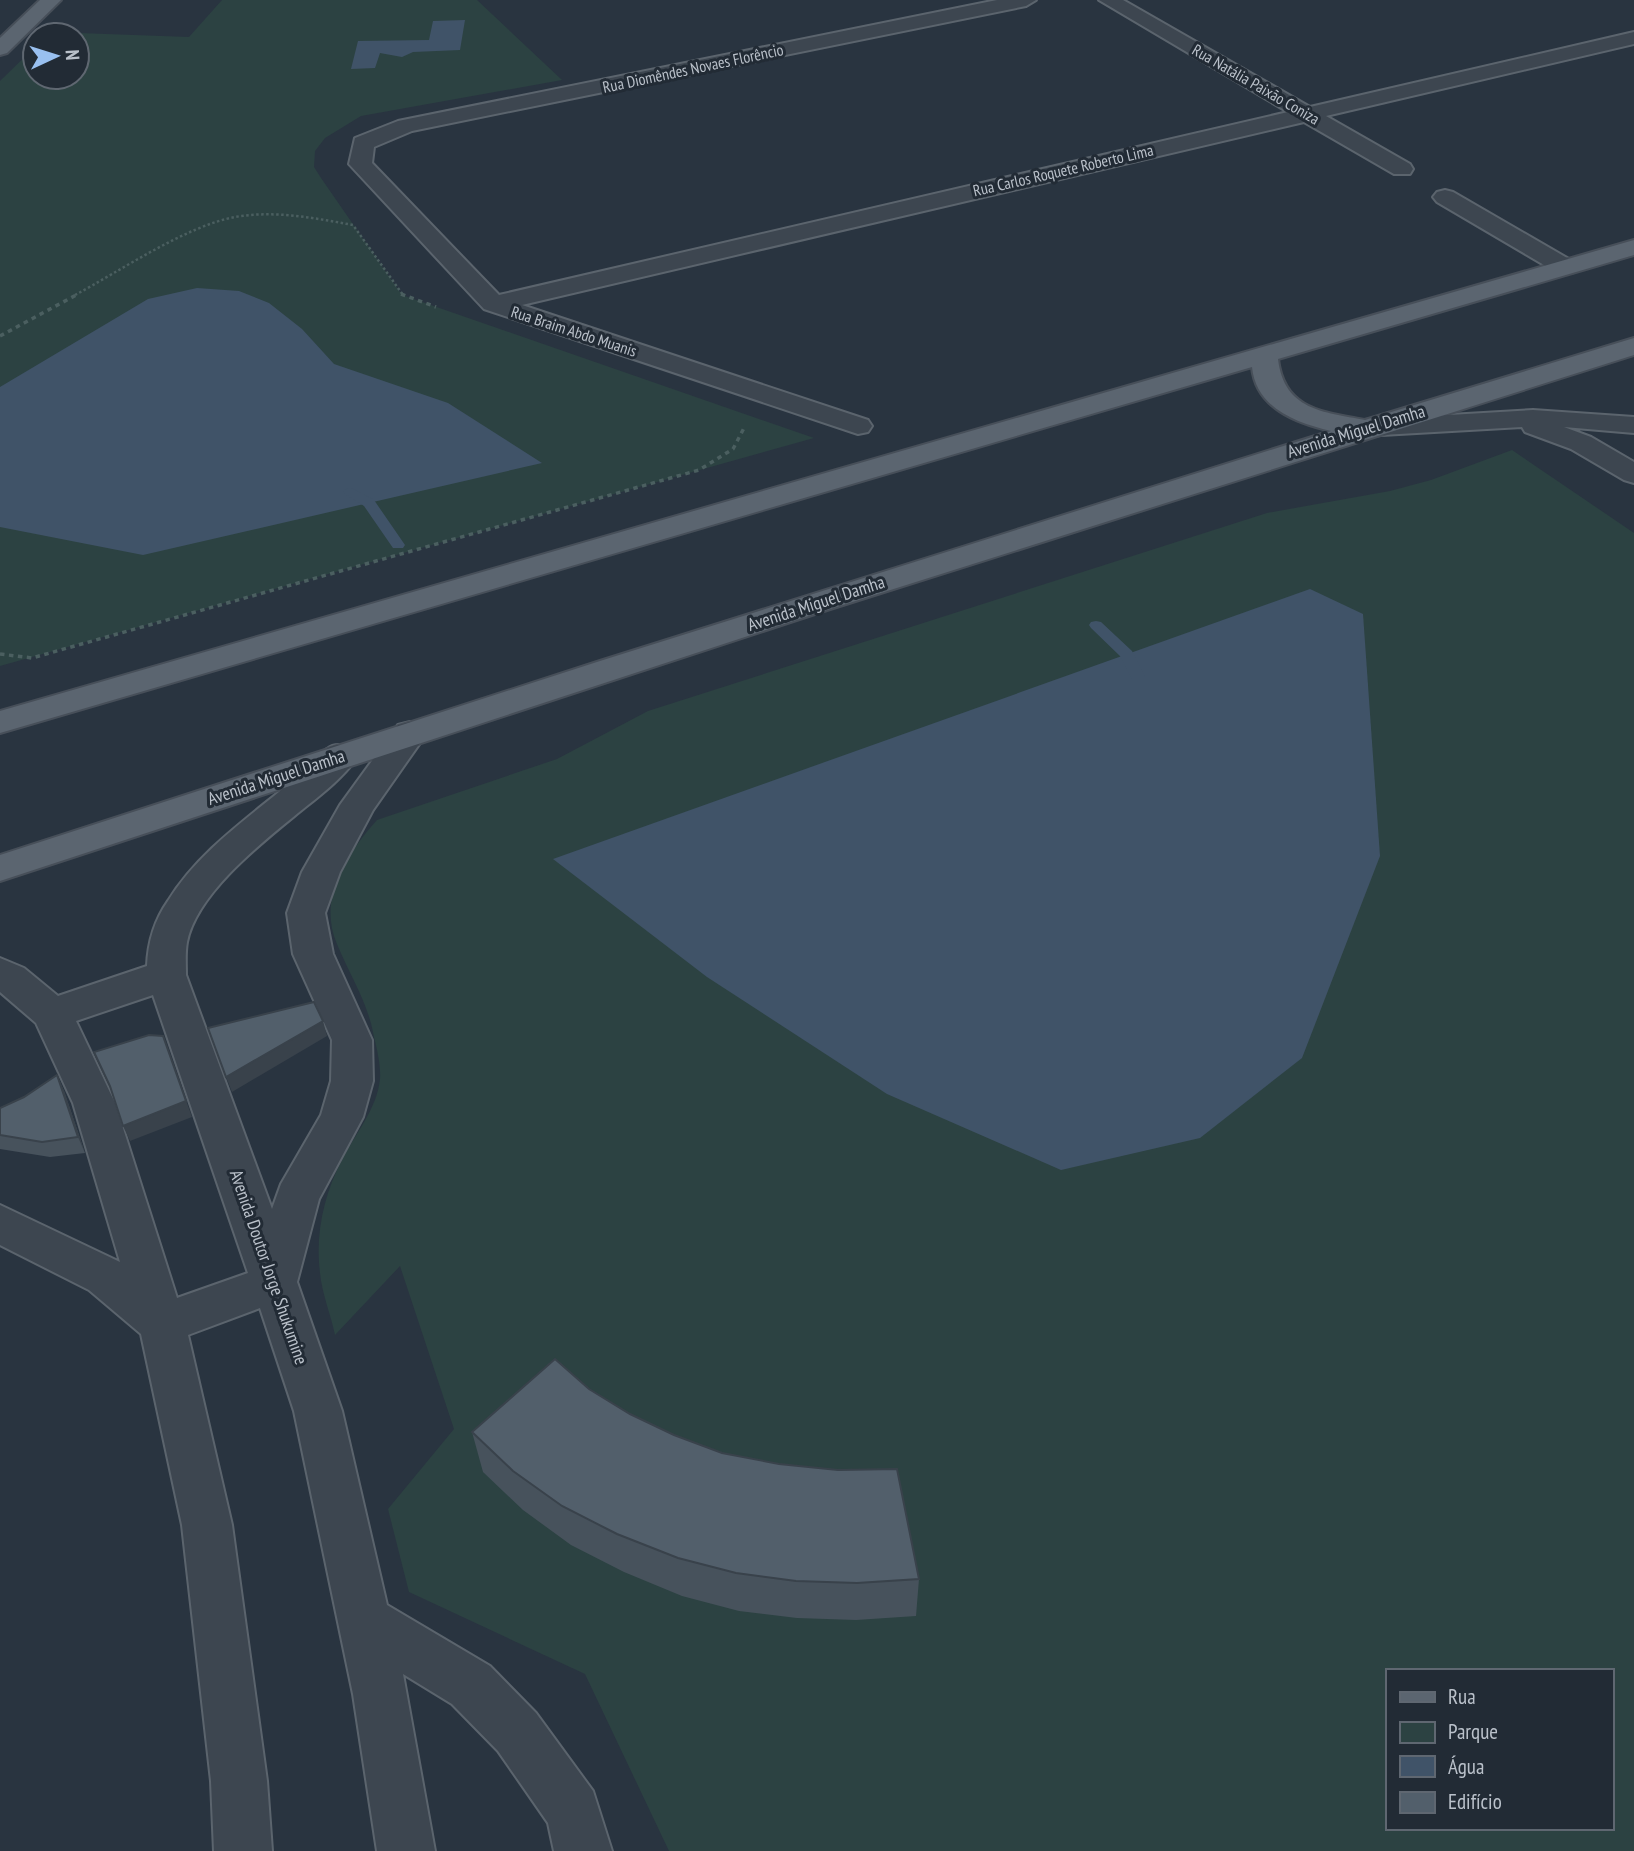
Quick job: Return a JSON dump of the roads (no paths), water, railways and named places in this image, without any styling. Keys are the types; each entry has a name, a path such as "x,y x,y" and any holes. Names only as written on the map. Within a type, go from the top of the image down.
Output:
{"main road":[{"path":"0,49 51,0"},
{"path":"0,722 1634,247"},
{"name":"Avenida Miguel Damha","path":"0,868 410,733 1364,428 1634,346"},
{"path":"1264,356 1264,372 1280,402 1331,423 1364,428"}],"street":[{"name":"Rua Diomêndes Novaes Florêncio","path":"363,143 406,126 1026,0"},
{"name":"Rua Natália Paixão Coniza","path":"1109,0 1402,169"},
{"name":"Rua Carlos Roquete Roberto Lima","path":"493,304 1634,38"},
{"name":"Rua Braim Abdo Muanis","path":"363,143 360,164 493,304 858,426"},
{"path":"1445,197 1565,267"},
{"path":"1364,428 1588,418 1634,425"},
{"path":"1517,420 1581,443 1634,474"},
{"path":"162,1324 274,1283 297,1196 342,1117 352,1082 352,1040 313,954 306,913 321,872 358,805 410,733"},
{"name":"Avenida Doutor Jorge Shukumine","path":"340,756 304,790 256,828 209,873 182,909 168,941 166,975 202,1070 318,1411 380,1694 406,1851"},
{"path":"0,973 10,978 52,1014 94,1102 162,1324 207,1525 239,1781 243,1851"},
{"path":"52,1014 166,975"},
{"path":"0,1224 105,1276 162,1324"},
{"path":"364,1621 471,1685 517,1731 573,1811 583,1851"}],"water":[{"path":"465,20 460,50 413,52 402,57 380,53 375,68 351,69 358,41 429,40 433,21"},
{"path":"197,288 239,291 269,303 302,329 334,364 448,403 542,463 143,555 0,527 0,387 148,299"},
{"path":"1310,589 1363,614 1380,856 1302,1058 1200,1138 1061,1170 887,1094 707,977 553,859"}],"waterway":[{"path":"350,491 369,503 398,545"},
{"path":"1096,625 1127,654 1137,676"}]}
